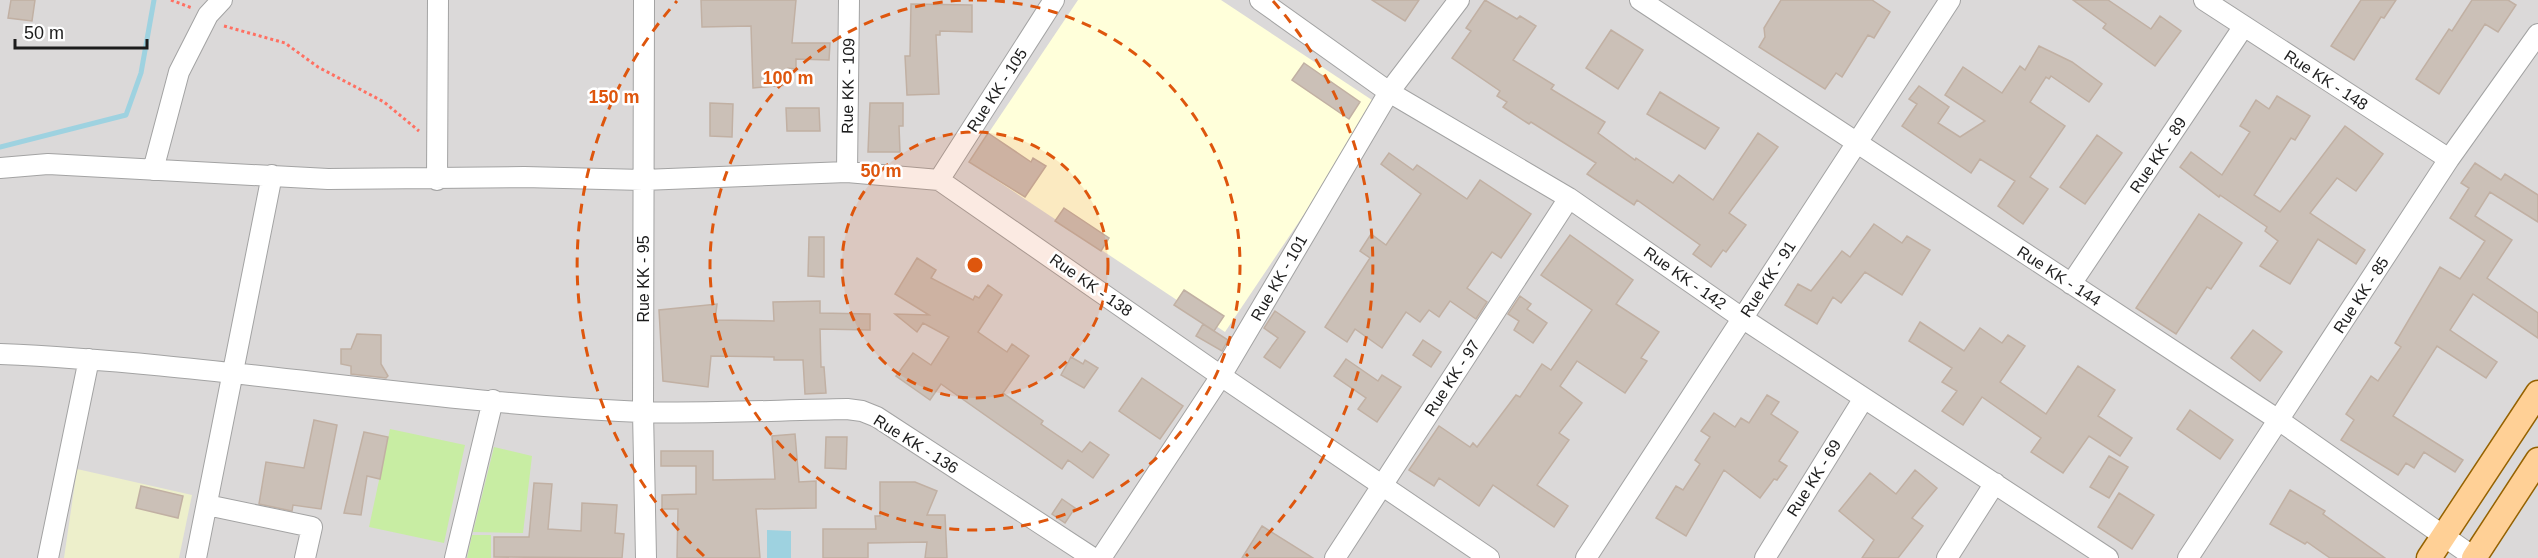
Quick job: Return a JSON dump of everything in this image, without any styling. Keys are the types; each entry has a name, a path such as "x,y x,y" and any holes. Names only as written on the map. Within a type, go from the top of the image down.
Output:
{"main road":[{"path":"2429,558 2538,393"},
{"path":"2475,558 2538,460"}],"street":[{"path":"153,170 179,72 208,15 222,0"},
{"path":"437,180 438,0"},
{"name":"Rue KK - 95","path":"644,0 645,558"},
{"name":"Rue KK - 109","path":"847,172 849,0"},
{"name":"Rue KK - 105","path":"939,180 1054,0"},
{"name":"Rue KK - 142","path":"1260,0 1389,92 1569,198 1742,318 2108,558"},
{"name":"Rue KK - 101","path":"1101,558 1221,376 1389,92 1459,0"},
{"name":"Rue KK - 144","path":"1640,0 2280,421 2475,558"},
{"name":"Rue KK - 91","path":"1586,558 1950,0"},
{"name":"Rue KK - 148","path":"2204,0 2449,159"},
{"name":"Rue KK - 89","path":"2071,284 2244,26"},
{"name":"Rue KK - 85","path":"2188,558 2280,421 2449,159 2538,34"},
{"name":"Rue KK - 138","path":"0,168 48,164 328,179 437,180 524,177 643,180 847,172 939,180 1221,376 1489,558"},
{"path":"196,558 272,175"},
{"name":"Rue KK - 97","path":"1335,558 1569,198"},
{"name":"Rue KK - 136","path":"0,354 233,372 344,386 643,412 847,409 862,411 877,417 1093,558"},
{"path":"48,558 88,359"},
{"name":"Rue KK - 69","path":"1765,558 1863,398"},
{"path":"455,558 493,400"},
{"path":"1947,558 1995,483"},
{"path":"207,506 312,527 305,558"}],"path":[{"path":"171,0 208,15 227,28 285,43 318,67 384,102 437,145"}],"shaded area":[{"path":"0,0 2538,0 2538,558 0,558"},
{"path":"1078,0 1221,0 1378,104 1225,332 969,162"},
{"path":"77,469 192,495 179,558 64,558"}],"green space":[{"path":"390,429 465,445 444,543 369,527"},
{"path":"494,447 532,456 523,533 473,532"},
{"path":"472,535 491,535 491,558 467,558"}],"water":[{"path":"767,530 791,531 791,558 767,558"}],"building":[{"path":"11,0 35,0 32,21 8,18"},
{"path":"701,0 796,0 792,43 830,43 829,60 796,59 796,69 788,68 787,85 753,88 751,26 702,27"},
{"path":"1372,0 1419,0 1405,21"},
{"path":"1485,0 1517,19 1520,16 1536,26 1513,60 1554,85 1551,89 1605,122 1598,133 1635,160 1636,158 1673,183 1679,175 1713,200 1758,133 1778,147 1729,213 1746,225 1726,252 1723,250 1711,267 1693,254 1700,245 1637,200 1634,205 1587,174 1596,163 1503,107 1507,102 1497,96 1500,91 1452,58 1471,31 1466,28"},
{"path":"1781,0 1872,0 1890,12 1874,38 1868,35 1842,77 1836,73 1825,89 1759,47 1765,37 1764,28"},
{"path":"2073,0 2108,0 2151,29 2160,16 2181,31 2155,66 2103,28 2106,24"},
{"path":"2361,0 2396,0 2384,18 2381,17 2354,60 2331,46"},
{"path":"2472,0 2508,0 2516,5 2498,32 2485,24 2439,94 2416,79 2449,29 2452,31"},
{"path":"911,4 972,5 972,32 940,31 940,35 936,35 939,94 907,95 905,56 910,56"},
{"path":"1611,30 1643,50 1618,89 1586,68"},
{"path":"2039,46 2072,62 2102,84 2089,102 2051,76 2049,79 2046,77 2030,102 2065,126 2030,177 2048,189 2023,224 1998,206 2015,181 1980,159 1971,173 1902,126 1917,104 1909,99 1919,86 1949,107 1938,123 1960,137 1985,121 1945,95 1963,67 2002,93 2020,66 2025,70"},
{"path":"1304,63 1360,102 1349,119 1292,80"},
{"path":"1660,92 1719,128 1705,149 1647,114"},
{"path":"2277,96 2310,116 2295,140 2291,138 2254,195 2280,212 2345,126 2383,154 2356,191 2337,178 2310,213 2365,250 2356,264 2318,239 2290,284 2260,266 2278,241 2265,231 2267,227 2220,195 2219,197 2180,167 2191,152 2222,175 2250,132 2240,126 2256,100 2269,109"},
{"path":"710,103 733,104 732,137 710,136"},
{"path":"870,103 903,103 903,126 899,126 900,152 868,152"},
{"path":"786,108 819,108 820,131 787,131"},
{"path":"988,133 1031,162 1033,158 1046,166 1025,197 969,162"},
{"path":"2097,135 2122,153 2085,204 2060,187"},
{"path":"1389,153 1413,170 1417,165 1467,199 1480,180 1531,214 1501,258 1492,252 1467,288 1487,302 1476,319 1450,301 1439,317 1429,310 1420,322 1406,312 1382,348 1355,329 1347,342 1325,327 1370,258 1360,251 1371,234 1386,245 1421,194 1381,164"},
{"path":"2475,163 2501,180 2505,174 2538,195 2538,222 2490,192 2475,216 2512,240 2487,278 2538,313 2538,338 2473,294 2450,330 2497,362 2486,378 2437,346 2393,416 2463,460 2455,472 2424,452 2414,468 2406,463 2398,475 2341,440 2354,420 2346,414 2371,376 2378,381 2401,347 2395,343 2440,267 2460,279 2485,241 2450,218 2469,188 2461,183"},
{"path":"1064,208 1109,238 1101,251 1055,221"},
{"path":"2199,214 2242,243 2211,289 2207,287 2176,334 2136,308"},
{"path":"1874,224 1902,243 1907,236 1930,250 1902,295 1865,272 1841,303 1833,297 1817,324 1785,305 1798,284 1811,291 1842,251 1850,257"},
{"path":"1570,235 1633,280 1616,304 1659,332 1641,358 1647,361 1625,393 1577,361 1560,386 1582,403 1559,433 1569,440 1537,485 1568,506 1554,527 1493,485 1479,506 1439,478 1434,486 1409,470 1439,426 1470,447 1473,443 1477,447 1516,395 1520,397 1542,364 1551,370 1592,310 1541,275"},
{"path":"809,237 824,237 824,277 808,276"},
{"path":"917,258 936,270 931,278 973,300 975,296 979,298 988,285 1002,295 978,332 1007,352 1012,344 1029,356 1003,393 1043,421 1041,424 1082,452 1090,442 1109,455 1093,478 1068,460 1062,469 941,384 930,400 896,376 913,353 931,365 949,337 923,323 917,332 895,314 929,315 895,294"},
{"path":"1184,290 1224,316 1214,331 1174,305"},
{"path":"1520,296 1531,304 1527,309 1547,323 1533,343 1514,330 1519,321 1508,314"},
{"path":"820,301 820,313 870,314 870,330 820,329 821,367 824,367 826,393 805,394 803,360 774,360 774,357 711,356 708,387 663,381 659,310 717,304 715,320 774,321 773,302"},
{"path":"1275,311 1305,332 1280,368 1264,357 1278,338 1264,328"},
{"path":"1920,322 1964,351 1980,328 2002,343 2008,335 2025,346 2000,382 2046,414 2078,366 2115,390 2098,416 2132,438 2120,456 2089,436 2063,473 2031,452 2041,438 1982,397 1963,425 1942,411 1957,391 1942,382 1952,368 1909,341"},
{"path":"1203,324 1228,340 1222,351 1196,336"},
{"path":"2253,330 2282,352 2260,381 2231,358"},
{"path":"357,334 381,335 381,364 388,376 386,378 351,374 351,366 341,364 341,349 351,349"},
{"path":"1423,340 1441,352 1431,367 1413,355"},
{"path":"1071,357 1083,364 1085,360 1098,368 1084,388 1061,375"},
{"path":"1346,359 1378,381 1382,375 1401,387 1377,422 1358,409 1366,398 1334,376"},
{"path":"1142,378 1183,406 1160,439 1119,411"},
{"path":"1767,395 1779,402 1771,414 1798,432 1779,461 1787,466 1777,480 1774,479 1760,498 1724,470 1686,536 1656,518 1676,486 1683,490 1700,464 1695,460 1710,437 1701,431 1714,413 1735,427 1741,418 1749,423"},
{"path":"2190,410 2233,440 2220,459 2177,429"},
{"path":"314,420 337,425 321,509 293,505 292,511 259,504 266,462 304,468"},
{"path":"364,432 388,437 380,479 367,476 361,515 344,513"},
{"path":"795,434 799,482 816,481 816,508 756,509 760,558 677,558 678,509 662,509 662,495 696,494 696,466 661,466 661,451 713,451 713,480 775,479 772,436"},
{"path":"826,437 847,437 846,469 825,468"},
{"path":"2109,456 2128,467 2109,498 2090,487"},
{"path":"1915,470 1937,488 1912,518 1923,526 1898,558 1862,558 1874,540 1839,511 1870,473 1896,494"},
{"path":"880,482 915,482 937,491 927,515 945,515 947,558 925,558 927,542 868,543 868,558 823,558 823,529 876,529 875,516 880,516"},
{"path":"534,483 552,484 548,529 581,531 582,503 617,505 615,533 624,534 622,558 494,557 494,537 529,537"},
{"path":"141,486 183,496 178,518 136,508"},
{"path":"2290,490 2325,511 2323,514 2385,558 2330,558 2307,542 2305,544 2270,524"},
{"path":"2119,493 2154,515 2132,549 2098,527"},
{"path":"1062,499 1075,508 1065,523 1052,514"},
{"path":"1262,526 1313,558 1242,558"}],"waterway":[{"path":"0,147 126,115 141,73 154,0"}]}
